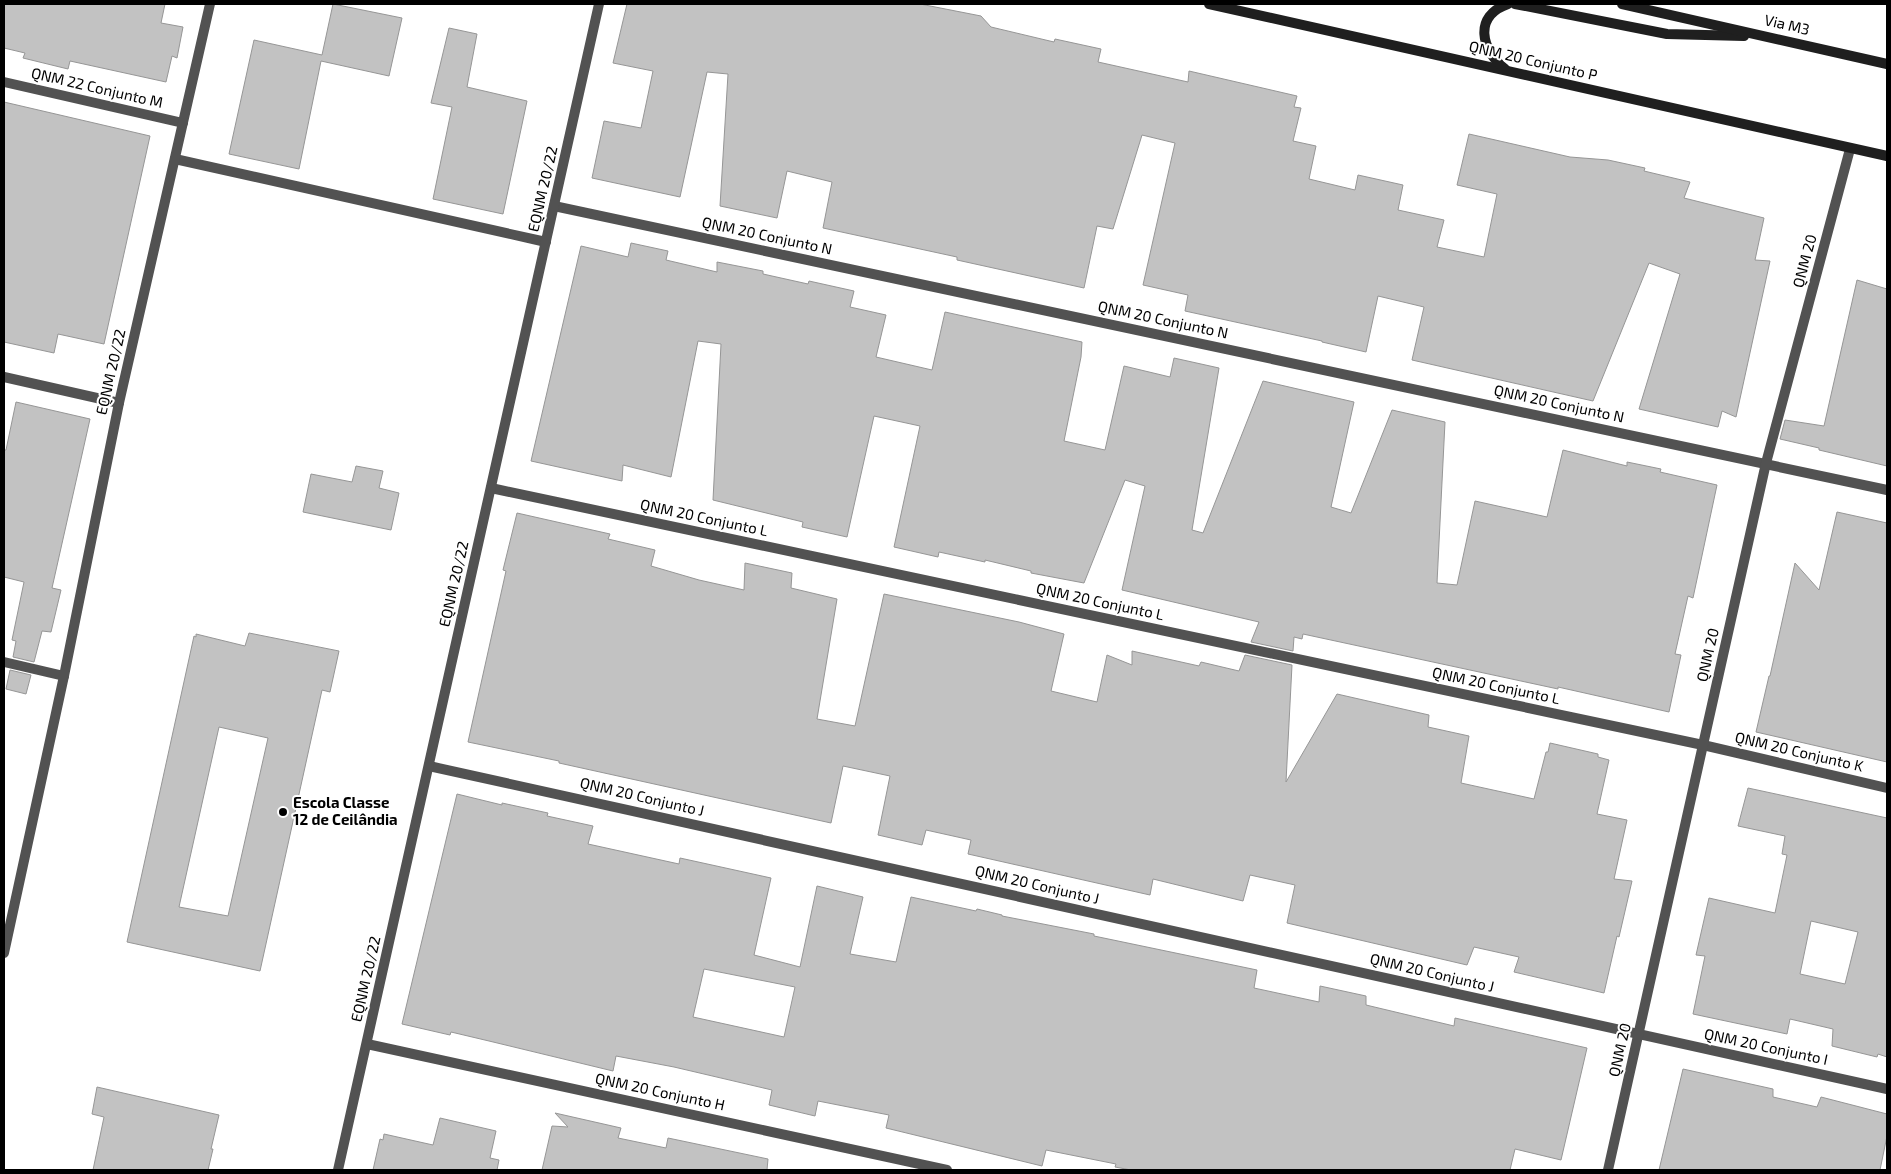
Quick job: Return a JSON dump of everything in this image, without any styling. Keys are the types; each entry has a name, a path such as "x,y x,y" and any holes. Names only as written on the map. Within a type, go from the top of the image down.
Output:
{"main road":[{"name":"QNM 20 Conjunto P","path":"1209,4 1887,156"},
{"path":"1506,70 1496,62 1488,51 1484,29 1486,20 1490,15 1499,7 1508,4"},
{"path":"1515,4 1667,34 1767,36"},
{"name":"Via M3","path":"1622,4 1887,64"}],"street":[{"name":"EQNM 20/22","path":"4,952 64,676 119,404 210,4"},
{"name":"EQNM 20/22","path":"338,1170 600,4"},
{"name":"QNM 22 Conjunto M","path":"4,82 183,123"},
{"name":"QNM 20","path":"1608,1170 1766,463 1850,149"},
{"path":"175,160 546,242"},
{"name":"QNM 20 Conjunto N","path":"554,206 1887,490"},
{"path":"4,377 119,404"},
{"name":"QNM 20 Conjunto L","path":"491,488 1703,745"},
{"path":"4,662 64,676"},
{"name":"QNM 20 Conjunto K","path":"1703,745 1887,788"},
{"name":"QNM 20 Conjunto J","path":"429,766 1639,1034"},
{"name":"QNM 20 Conjunto I","path":"1639,1034 1887,1089"},
{"name":"QNM 20 Conjunto H","path":"367,1044 947,1170"}],"building":[{"path":"4,4 165,4 161,23 183,27 177,58 172,56 166,82 70,61 68,69 23,58 25,53 4,48"},
{"path":"333,4 402,18 389,76 321,61 299,169 229,154 254,40 322,55"},
{"path":"627,4 920,4 981,16 991,27 1054,42 1055,39 1101,49 1098,62 1188,82 1189,71 1297,96 1294,107 1301,108 1293,141 1316,146 1309,179 1355,190 1358,175 1403,185 1398,210 1444,220 1437,247 1484,257 1497,194 1457,185 1469,134 1570,157 1608,160 1645,168 1644,171 1690,182 1684,198 1764,218 1755,260 1770,261 1736,417 1722,411 1718,427 1639,409 1680,274 1649,263 1593,401 1412,360 1424,307 1378,296 1366,352 1185,311 1188,295 1143,285 1175,143 1142,135 1113,229 1097,226 1084,288 957,260 957,257 823,228 832,182 787,171 777,218 720,206 728,74 707,72 680,197 592,178 604,121 641,128 653,71 613,63"},
{"path":"449,28 477,34 467,87 527,101 503,214 433,199 452,107 431,103"},
{"path":"4,102 150,136 104,344 58,334 54,353 4,342"},
{"path":"631,243 668,251 666,260 717,272 717,262 763,271 763,274 808,284 809,281 854,291 850,307 886,315 876,357 932,370 945,312 1082,342 1081,357 1064,441 1105,450 1124,366 1170,377 1174,358 1219,368 1192,530 1203,533 1263,381 1354,402 1331,507 1351,513 1392,410 1445,422 1437,583 1457,585 1475,501 1547,517 1563,450 1627,466 1627,462 1661,469 1660,472 1717,485 1693,598 1688,596 1675,654 1681,655 1669,712 1303,634 1302,639 1294,637 1293,651 1251,642 1259,622 1122,590 1145,486 1125,480 1084,583 1031,573 1031,571 985,560 985,562 939,552 938,557 894,547 920,426 874,416 847,537 802,527 803,522 713,500 721,344 698,341 671,477 623,465 622,481 531,461 581,246 628,257"},
{"path":"1857,280 1887,289 1887,466 1780,439 1785,420 1824,426"},
{"path":"16,402 90,419 52,588 61,590 51,632 42,631 34,662 13,657 16,641 12,640 24,582 4,577 4,450 6,450"},
{"path":"356,466 383,471 379,488 399,493 391,530 303,512 311,474 352,482"},
{"path":"1837,512 1887,523 1887,762 1756,732 1795,563 1819,590"},
{"path":"517,513 610,534 608,539 655,550 651,566 699,580 744,590 745,563 792,573 791,588 837,599 817,719 855,726 884,594 1019,622 1064,634 1051,691 1097,702 1107,655 1132,665 1132,651 1199,666 1201,662 1239,671 1245,655 1292,665 1286,782 1337,694 1429,715 1428,727 1469,736 1461,783 1534,799 1550,743 1598,754 1598,757 1609,760 1597,814 1627,820 1614,879 1632,881 1604,993 1514,972 1519,957 1474,947 1467,965 1287,923 1295,885 1250,875 1243,901 1153,879 1150,895 968,854 971,840 926,830 922,845 878,835 890,776 843,766 831,823 468,742 506,571 503,570"},
{"name":"Escola Classe 12 de Ceilândia","path":"249,633 339,651 330,692 322,690 260,971 127,942 194,636 196,637 196,634 245,646","holes":["219,727 268,738 228,916 179,907"]},
{"path":"10,670 31,675 26,694 6,689"},
{"path":"1748,788 1887,818 1887,1057 1878,1054 1877,1057 1832,1046 1833,1029 1790,1019 1787,1034 1693,1014 1705,956 1696,955 1709,898 1775,913 1787,855 1782,854 1785,836 1738,826","holes":["1811,921 1858,932 1845,984 1800,974"]},
{"path":"457,794 502,805 502,803 548,813 547,816 593,826 588,844 679,864 680,858 771,878 754,955 800,967 817,886 863,897 850,954 896,962 911,897 976,911 977,909 1002,916 1257,970 1254,988 1319,1002 1320,986 1366,996 1366,1005 1454,1026 1455,1018 1587,1048 1561,1160 1515,1149 1510,1170 1131,1170 1115,1167 1116,1164 1046,1150 1042,1166 886,1128 889,1115 818,1101 815,1116 769,1105 772,1090 674,1067 616,1056 613,1071 451,1032 450,1035 402,1024","holes":["704,969 795,987 784,1037 693,1017"]},
{"path":"1683,1069 1773,1089 1773,1097 1817,1107 1821,1097 1887,1114 1887,1136 1880,1170 1659,1170"},
{"path":"97,1087 219,1115 208,1170 93,1170 104,1117 92,1114"},
{"path":"555,1113 621,1128 618,1138 666,1148 668,1138 768,1159 767,1170 542,1170 552,1126 568,1127"},
{"path":"440,1118 496,1131 490,1158 499,1160 497,1170 373,1170 380,1139 383,1140 384,1134 433,1145"}],"place":[{"name":"Escola Classe 12 de Ceilândia","path":"283,812"}]}
